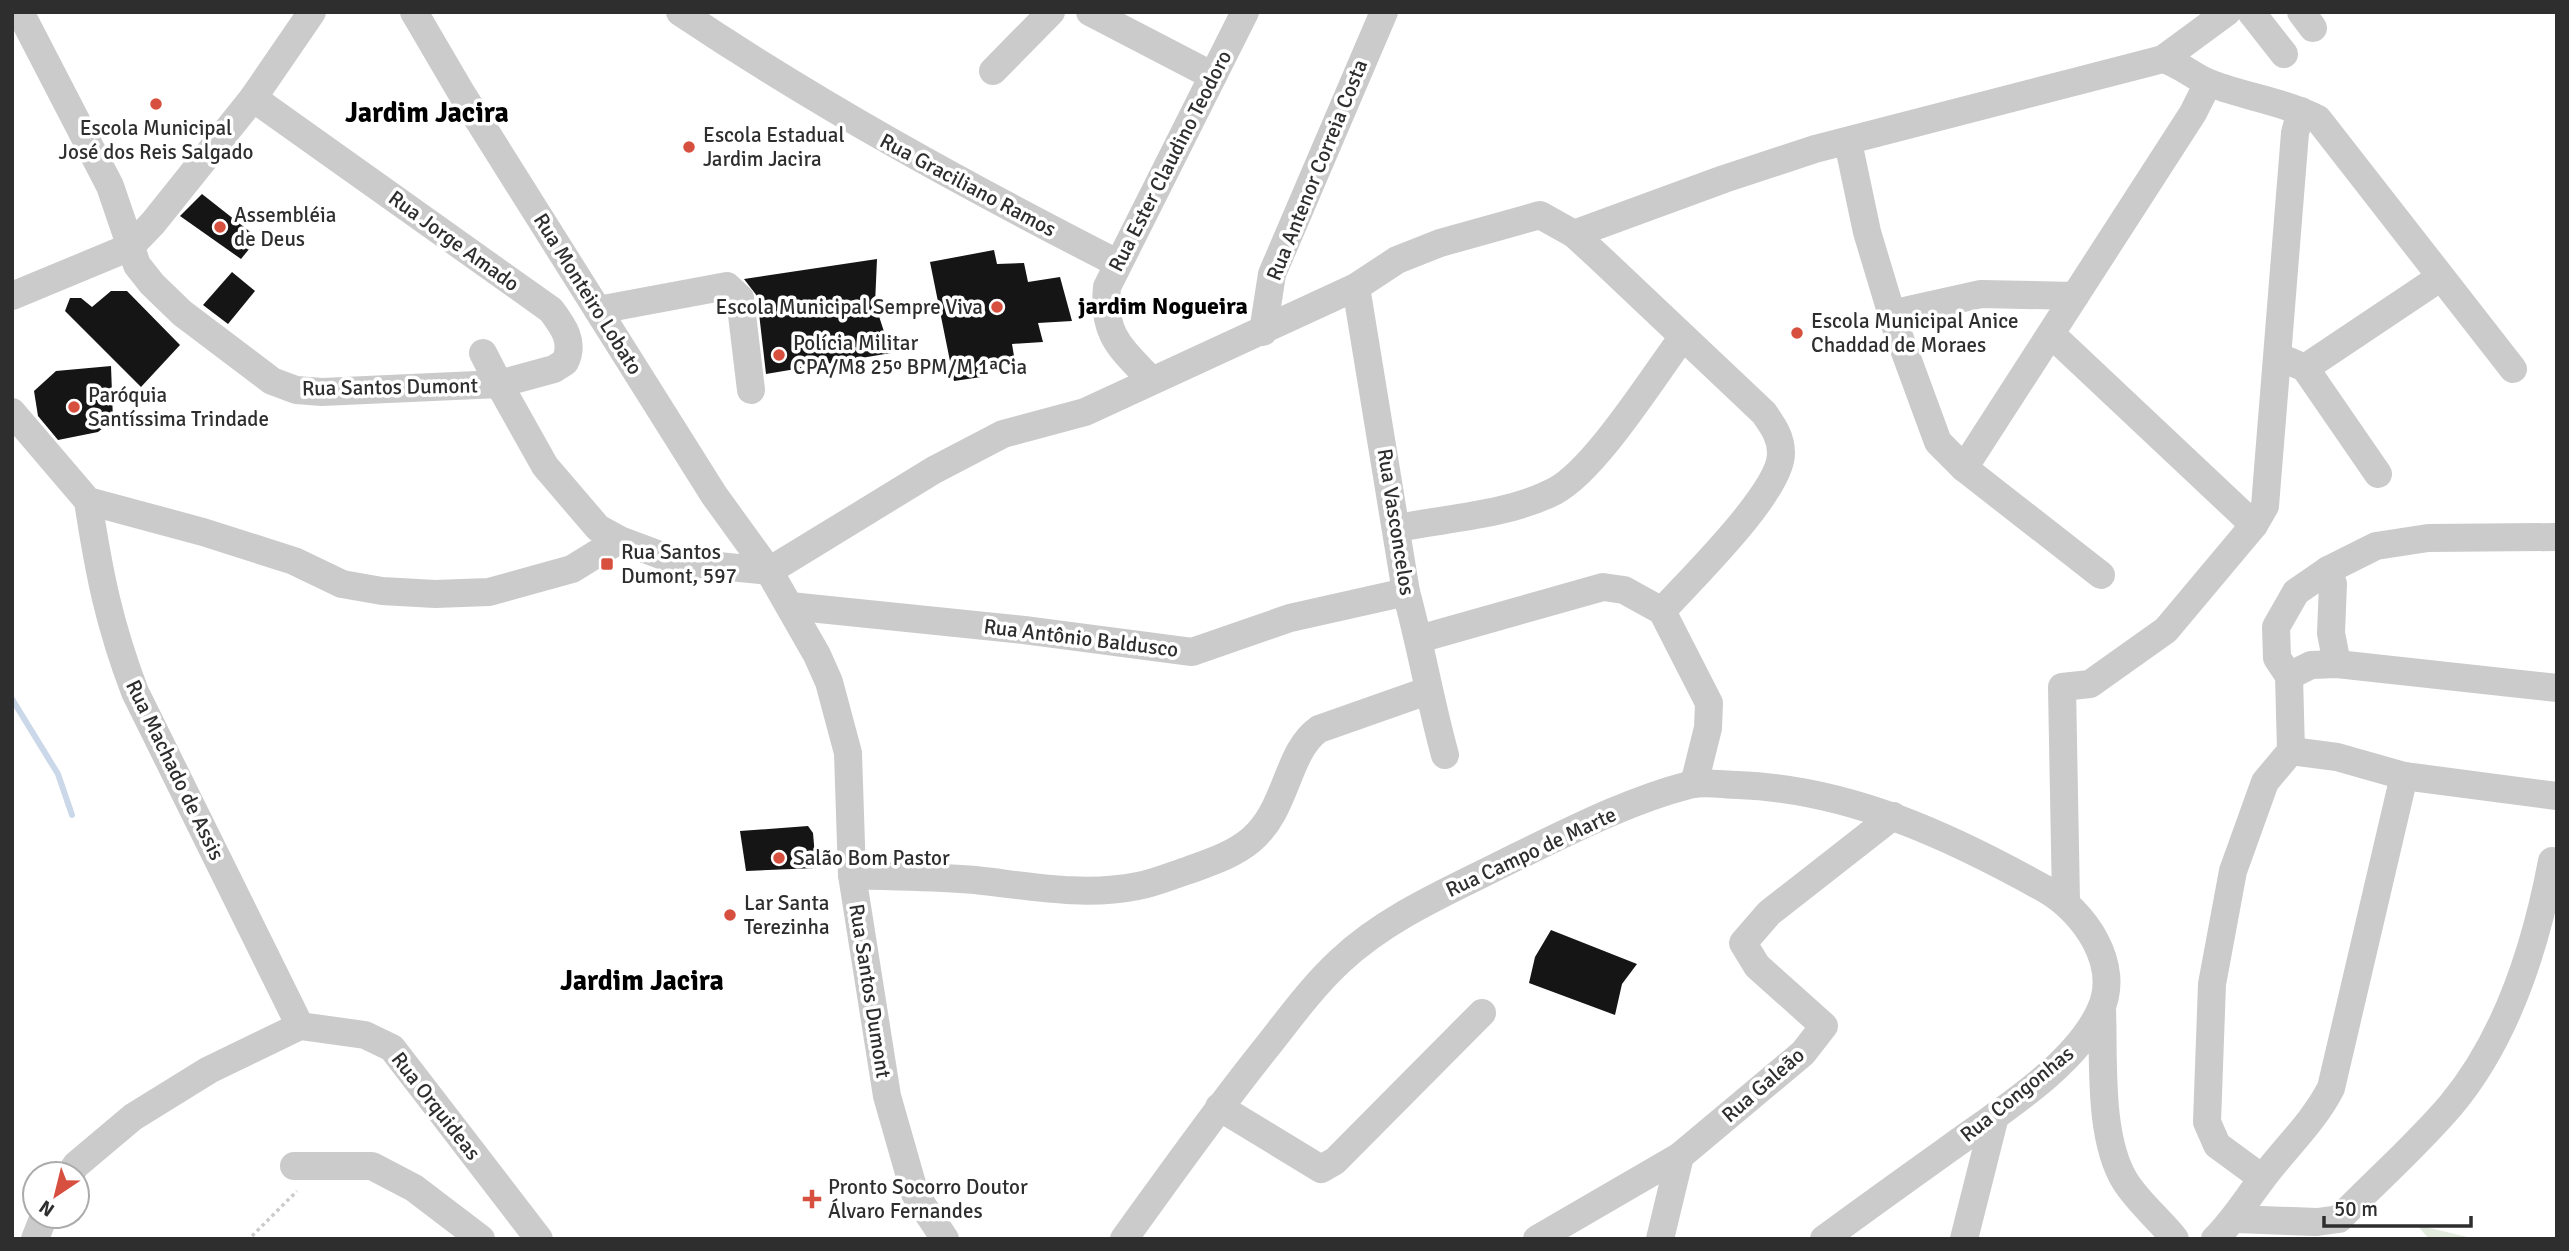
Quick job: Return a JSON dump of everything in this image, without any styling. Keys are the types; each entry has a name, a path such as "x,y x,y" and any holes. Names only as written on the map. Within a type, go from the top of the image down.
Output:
{"street":[{"name":"Rua Santos Dumont","path":"20,12 110,186 137,265 182,313 246,363 272,381 296,390 322,392 499,384 545,466 584,516 619,540 679,562 769,571 829,682 848,753 852,875 887,1096 915,1194 945,1239"},
{"path":"12,296 130,247 253,98 312,12"},
{"name":"Rua Monteiro Lobato","path":"414,12 714,495 769,571"},
{"name":"Rua Graciliano Ramos","path":"680,12 860,127 969,188 1117,263"},
{"path":"993,71 1051,12"},
{"path":"1090,12 1213,76"},
{"name":"Rua Ester Claudino Teodoro","path":"1151,380 1112,339 1107,322 1107,287 1245,12"},
{"name":"Rua Antenor Correia Costa","path":"1263,332 1272,274 1384,12"},
{"path":"1574,234 1724,179 1849,142 2163,58 2227,12"},
{"path":"2251,12 2284,54"},
{"path":"2163,58 2177,62 2208,83 2301,111 2318,119 2513,369"},
{"path":"1965,468 2193,113 2208,83"},
{"name":"Rua Jorge Amado","path":"253,98 551,310 565,328 569,342 565,362 554,369 499,384"},
{"path":"2066,901 2062,687 2090,684 2166,630 2254,525 2265,506 2295,133 2301,111"},
{"path":"1849,142 1867,232 1891,314 1938,442 1965,468 2101,575"},
{"path":"769,571 934,470 991,440 1086,412 1356,287 1397,260 1440,243 1540,215 1574,234 1764,413 1778,435 1782,452 1774,482 1662,611"},
{"path":"2305,368 2441,277"},
{"path":"598,310 727,286 740,298 751,390"},
{"name":"Rua Vasconcelos","path":"1356,287 1398,528 1406,592 1444,755"},
{"path":"1891,314 1980,294 2075,296"},
{"path":"2051,334 2254,525"},
{"path":"1398,528 1515,505 1555,491 1589,461 1682,338"},
{"path":"484,353 499,384"},
{"path":"2277,355 2305,368 2378,474"},
{"path":"12,412 88,501 203,532 294,561 342,584 382,591 435,594 489,592 572,569 619,540"},
{"name":"Rua Machado de Assis","path":"88,501 103,594 113,635 135,692 300,1026"},
{"path":"2262,1178 2217,1145 2207,1122 2212,984 2232,872 2265,782 2291,751 2289,676 2277,658 2276,627 2296,592 2328,570 2376,546 2428,538 2557,537"},
{"path":"2328,570 2333,584 2331,633 2337,664"},
{"path":"1419,639 1603,587 1625,590 1662,611 1709,702 1708,728 1694,783"},
{"name":"Rua Antônio Baldusco","path":"790,606 1024,630 1192,652 1290,618 1406,592"},
{"path":"2289,676 2311,665 2337,664 2557,688"},
{"path":"852,875 973,880 1035,889 1092,891 1140,886 1215,861 1239,850 1257,835 1283,796 1299,753 1311,734 1331,724 1427,691"},
{"path":"2291,751 2337,757 2404,776 2557,796"},
{"path":"2215,1239 2235,1219 2262,1178 2305,1130 2331,1088 2404,776"},
{"name":"Rua Campo de Marte","path":"1124,1239 1219,1107 1340,961 1382,928 1546,843 1628,806 1694,783 1755,786 1809,794 1893,816 1983,855 2066,901"},
{"name":"Rua Galeão","path":"1537,1239 1680,1156 1803,1053 1824,1026 1757,966 1743,943 1746,935 1893,816"},
{"path":"2235,1219 2317,1222 2344,1229 2452,1104 2488,1051 2515,995 2545,900 2552,861"},
{"name":"Rua Congonhas","path":"1824,1239 1994,1116 2060,1063 2086,1034 2102,1009 2106,987 2103,952 2066,901"},
{"path":"2102,1009 2108,1130 2113,1154 2125,1180 2175,1239"},
{"path":"1219,1107 1321,1169 1335,1161 1482,1013"},
{"path":"82,1160 133,1117 209,1070 300,1026"},
{"name":"Rua Orquideas","path":"300,1026 365,1035 392,1048 539,1239"},
{"path":"1964,1239 1994,1116"},
{"path":"1660,1239 1680,1156"},
{"path":"294,1166 372,1166 414,1188 481,1239"}],"path":[{"path":"252,1236 286,1198 333,1165"}],"shaded area":[{"path":"2417,1225 2476,1239 2429,1239"}],"building":[{"name":"Assembléia de Deus","path":"202,194 258,238 241,259 180,216"},
{"path":"994,250 997,264 1024,263 1028,282 1060,277 1072,321 1038,323 1043,342 1012,344 1015,362 986,366 988,376 954,381 930,262"},
{"path":"877,259 875,304 891,353 766,374 757,296 744,279"},
{"name":"Paróquia Santíssima Trindade","path":"232,272 255,291 228,324 203,305"},
{"path":"111,291 127,291 180,345 141,387 65,311 70,298 81,298 92,307"},
{"name":"Paróquia Santíssima Trindade","path":"111,366 113,420 98,432 58,440 38,416 34,391 56,371"},
{"name":"Salão Bom Pastor","path":"808,826 813,833 816,868 746,871 740,831"},
{"path":"1551,930 1637,964 1622,984 1615,1015 1529,983 1535,957"}],"waterway":[{"path":"12,699 58,774 72,815"}],"place":[{"name":"Escola Municipal José dos Reis Salgado","path":"156,104"},
{"name":"Escola Estadual Jardim Jacira","path":"689,147"},
{"name":"Assembléia de Deus","path":"220,227"},
{"name":"Escola Municipal Sempre Viva","path":"997,307"},
{"name":"Escola Municipal Anice Chaddad de Moraes","path":"1797,333"},
{"name":"Polícia Militar CPA/M8 25º BPM/M 1ªCia","path":"779,355"},
{"name":"Paróquia Santíssima Trindade","path":"74,407"},
{"name":"Rua Santos Dumont, 597","path":"607,564"},
{"name":"Salão Bom Pastor","path":"779,858"},
{"name":"Lar Santa Terezinha","path":"730,915"},
{"name":"Pronto Socorro Doutor Álvaro Fernandes","path":"812,1199"}],"district":[{"name":"Jardim Jacira","path":"427,112"},
{"name":"jardim Nogueira","path":"1163,306"},
{"name":"Jardim Jacira","path":"642,980"}]}
